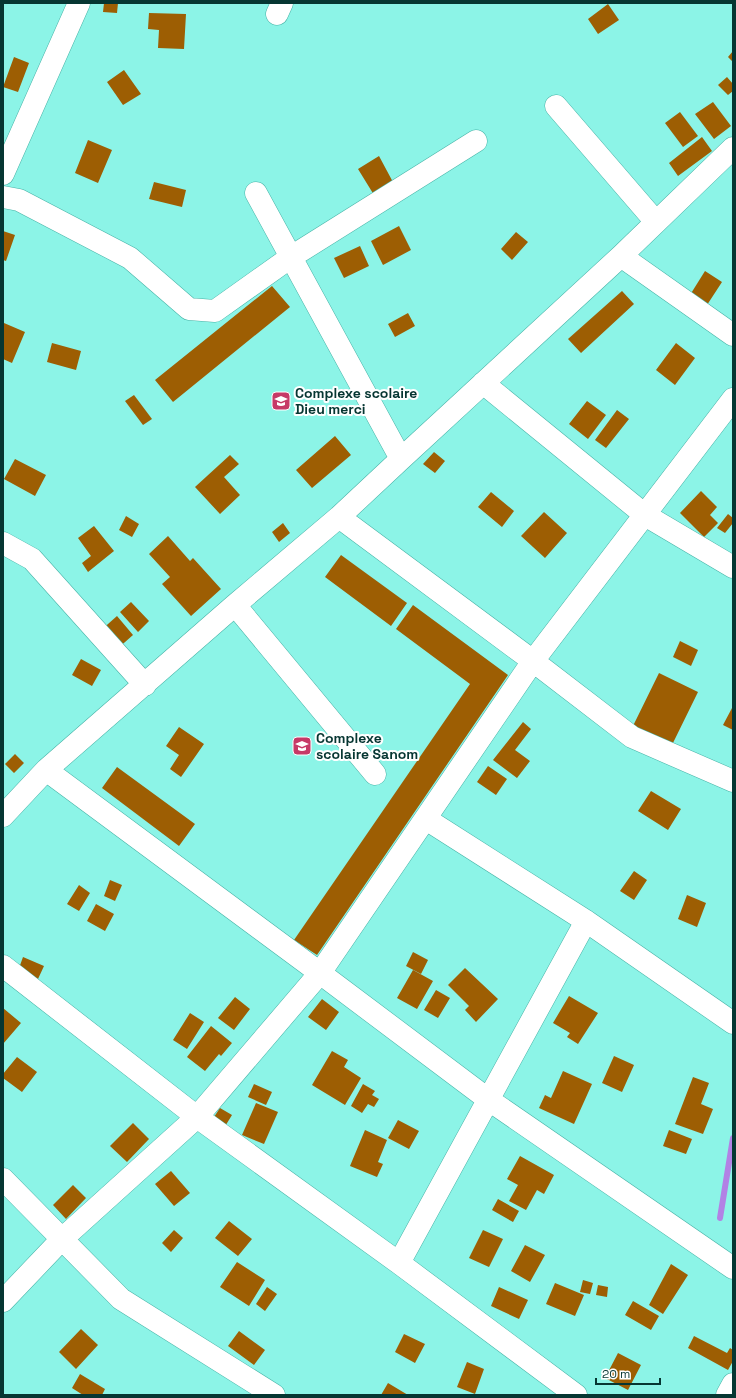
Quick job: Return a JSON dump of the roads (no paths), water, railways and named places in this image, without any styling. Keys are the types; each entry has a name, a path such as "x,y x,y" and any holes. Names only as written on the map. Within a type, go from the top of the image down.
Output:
{"street":[{"path":"3,174 79,3"},
{"path":"556,106 656,222"},
{"path":"3,197 18,200 130,258 189,309 215,311 291,257 476,141"},
{"path":"3,816 46,770 234,605 339,517 400,458 621,256 733,148"},
{"path":"256,193 400,458"},
{"path":"621,256 733,335"},
{"path":"483,383 645,515 733,567"},
{"path":"3,1302 62,1239 197,1117 320,973 533,662 733,399"},
{"path":"339,517 632,737 733,781"},
{"path":"3,543 32,559 145,684"},
{"path":"234,605 374,774"},
{"path":"46,770 489,1100 733,1268"},
{"path":"426,819 586,921 733,1023"},
{"path":"399,1263 586,921"},
{"path":"3,966 197,1117 399,1263 576,1395"},
{"path":"3,1179 121,1299 274,1395"},
{"path":"727,1395 733,1384"}],"waterway":[{"path":"720,1218 733,1138"}],"place":[{"name":"Complexe scolaire Dieu merci","path":"281,401"},
{"name":"Complexe scolaire Sanom","path":"302,746"}]}
